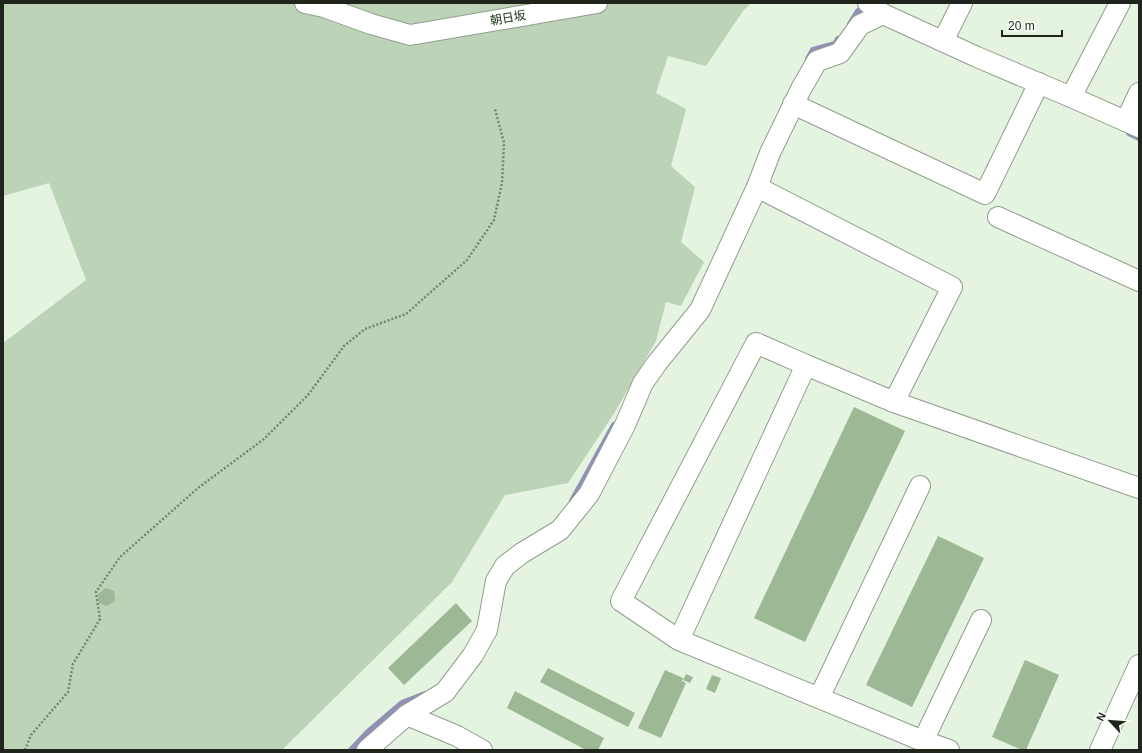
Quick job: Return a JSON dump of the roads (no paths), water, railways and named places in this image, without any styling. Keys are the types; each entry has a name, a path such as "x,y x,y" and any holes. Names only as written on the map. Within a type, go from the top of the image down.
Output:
{"street":[{"name":"朝日坂","path":"304,3 324,7 372,24 410,35 597,3"},
{"path":"943,41 962,3"},
{"path":"1071,97 1120,3"},
{"path":"367,750 407,715 445,692 473,655 487,630 496,581 505,566 522,553 560,530 589,494 625,425 643,383 657,363 700,310 757,187 770,153 801,88 817,61 840,53 860,25 875,8 977,57 1132,124 1139,93"},
{"path":"793,104 985,194 1039,83"},
{"path":"757,187 952,287 894,402"},
{"path":"998,217 1139,281"},
{"path":"949,750 923,741 679,640 621,601 756,343 894,402 1139,488"},
{"path":"679,640 806,365"},
{"path":"819,698 920,486"},
{"path":"923,741 981,620"},
{"path":"1100,750 1139,665"},
{"path":"407,715 458,736 482,750"}],"waterway":[{"path":"850,24 858,11 869,16"},
{"path":"808,59 813,50 835,44 838,39"},
{"path":"1129,133 1139,138"},
{"path":"572,501 614,425"},
{"path":"351,750 368,732 402,703 425,694"}]}
